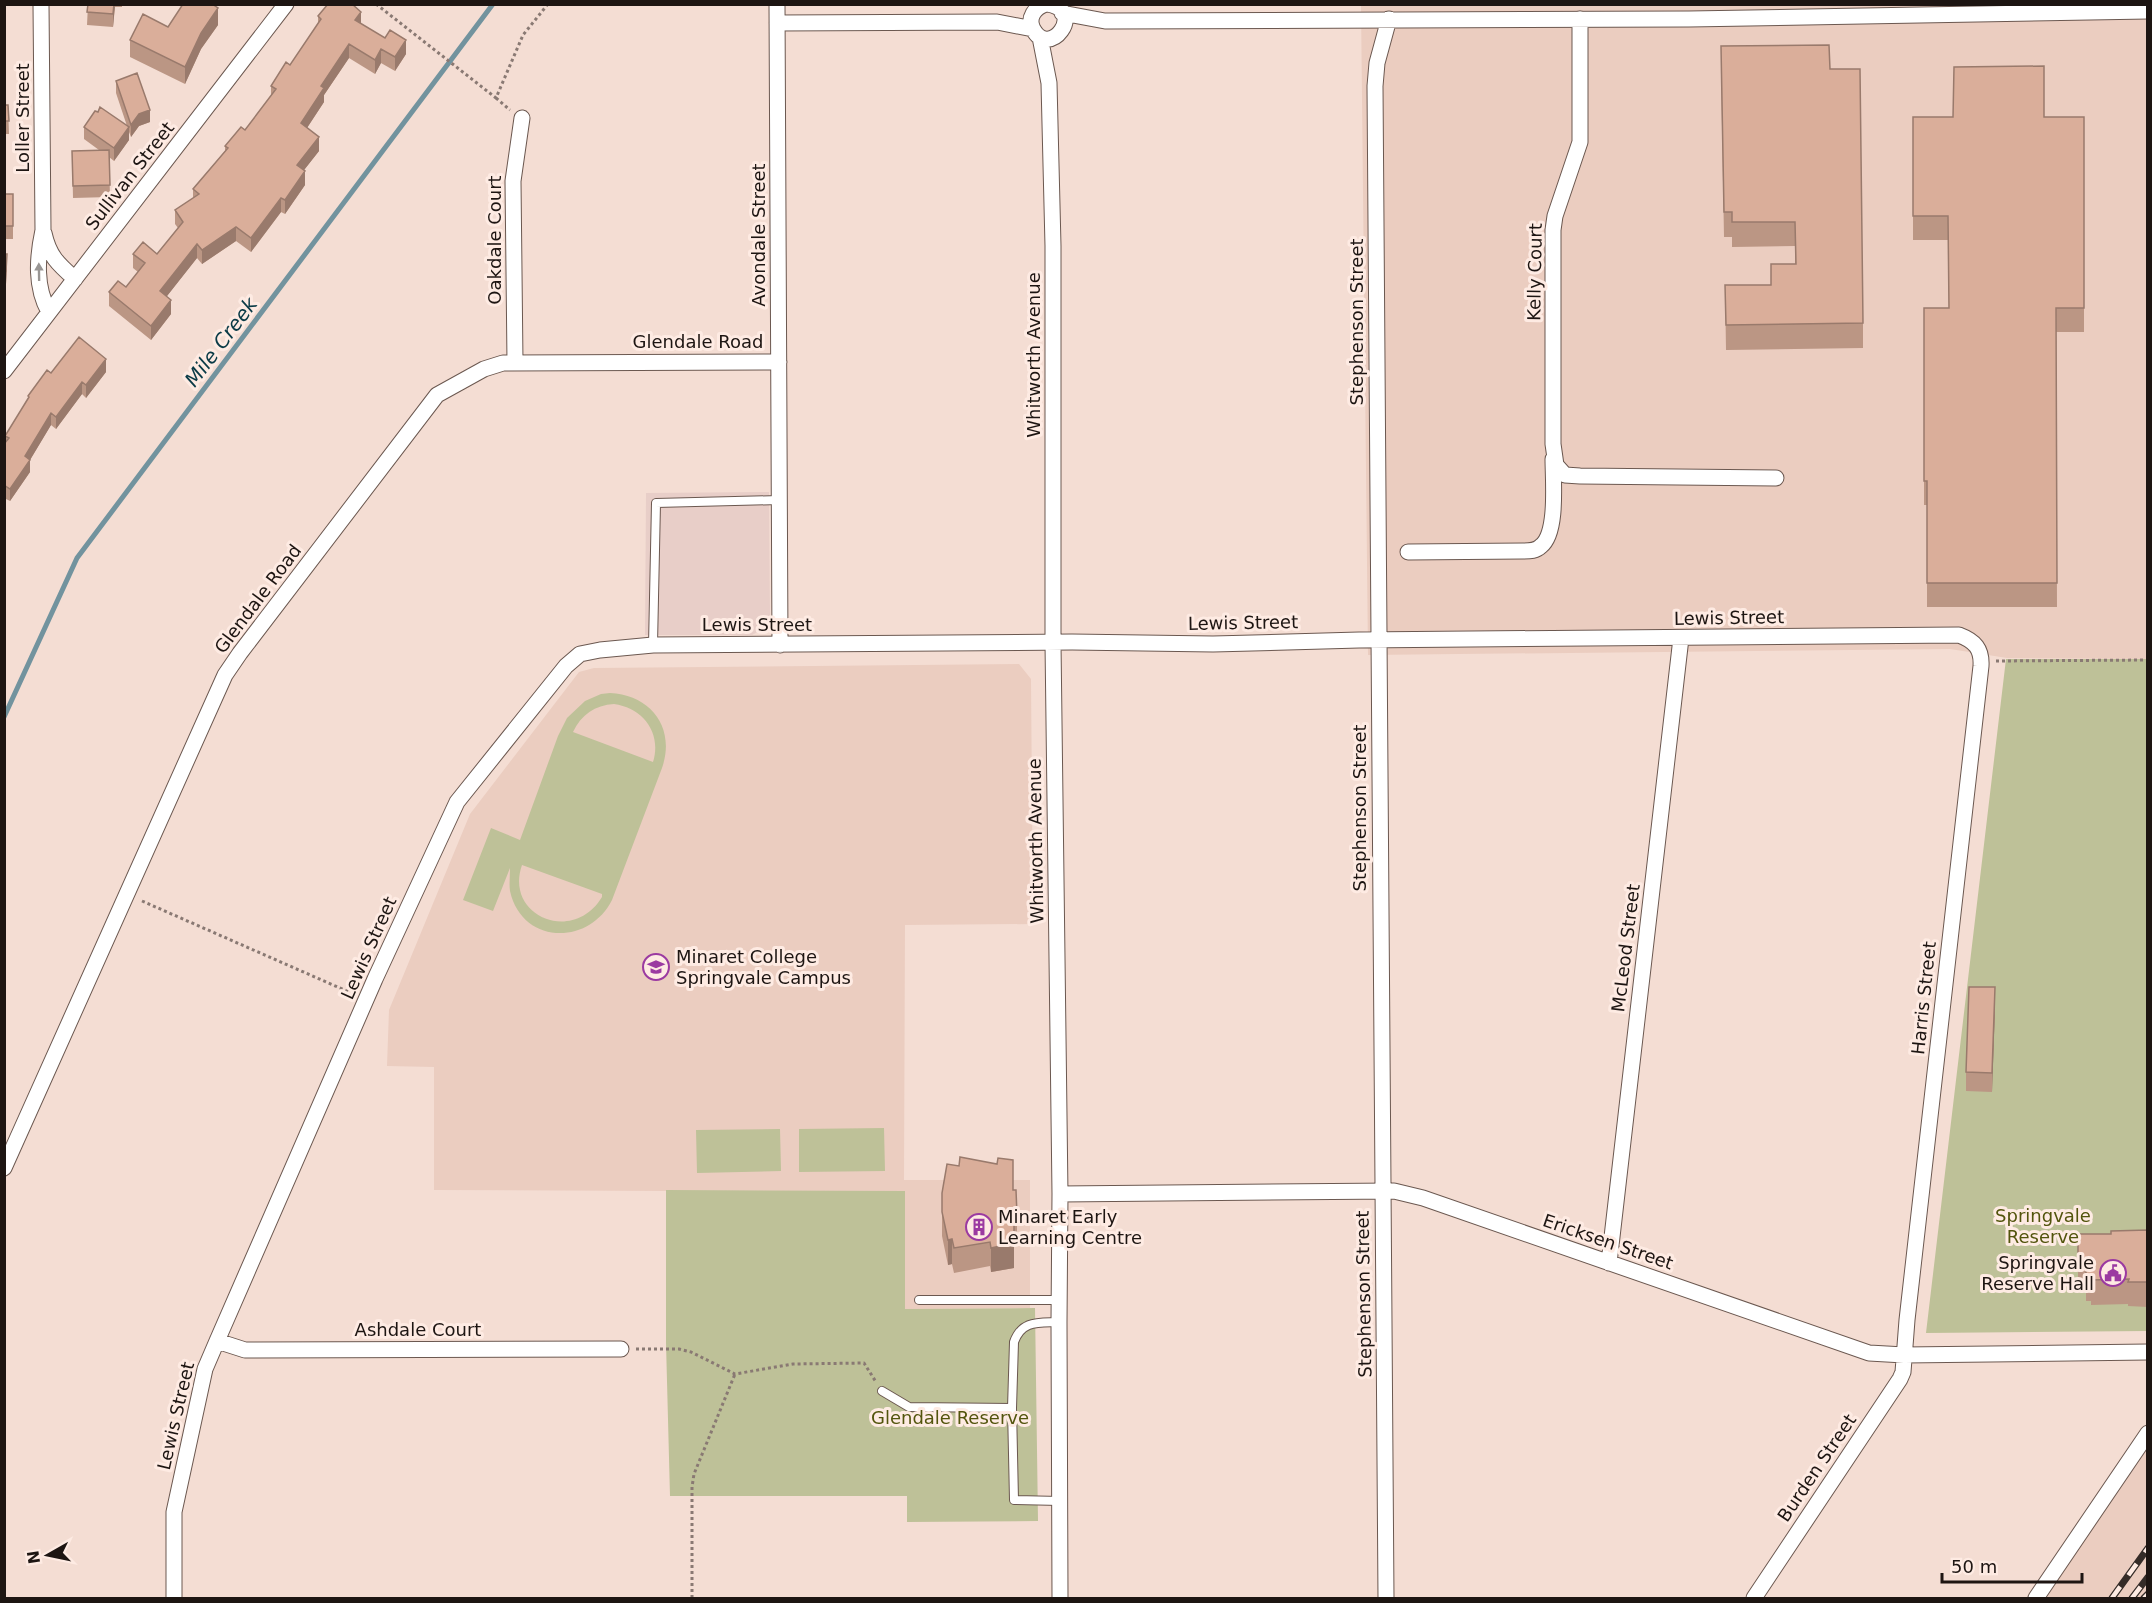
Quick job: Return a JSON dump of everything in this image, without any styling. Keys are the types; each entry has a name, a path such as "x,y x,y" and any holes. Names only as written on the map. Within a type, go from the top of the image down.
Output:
{"street":[{"name":"Loller Street","path":"41,4 43,230 39,251 39,285 43,301 49,312"},
{"name":"Sullivan Street","path":"4,371 286,4"},
{"name":"Avondale Street","path":"777,4 780,645"},
{"path":"1404,20 1408,4"},
{"path":"997,22 1048,7 1105,21 1580,19 1672,12 2133,8"},
{"path":"1036,33 1030,22 1048,7"},
{"path":"1048,7 1065,20 1060,33"},
{"name":"Stephenson Street","path":"1386,1599 1375,86 1377,63 1389,19"},
{"name":"Kelly Court","path":"1408,552 1534,551 1548,538 1552,523 1553,230 1555,216 1580,142 1580,19"},
{"path":"777,23 997,22 1050,39 1060,33 1105,21"},
{"name":"Whitworth Avenue","path":"1036,33 1049,83 1053,246 1053,643 1060,1194 1060,1599"},
{"name":"Whitworth Avenue","path":"1049,83 1060,33"},
{"name":"Oakdale Court","path":"515,362 513,181 522,118"},
{"name":"Loller Street","path":"43,230 47,249 75,279"},
{"name":"Glendale Road","path":"4,1168 225,675 240,652 437,395 484,369 515,362 779,362"},
{"path":"1553,458 1560,471 1565,475 1573,476 1776,478"},
{"name":"Lewis Street","path":"174,1599 174,1512 204,1370 375,979 457,802 566,666 580,654 653,645 1213,644 1951,635 1966,638 1978,647"},
{"name":"McLeod Street","path":"1610,1263 1681,638"},
{"name":"Harris Street","path":"1904,1355 1981,666 1981,652 1978,647"},
{"name":"Ericksen Street","path":"1060,1194 1394,1191 1423,1198 1869,1353 1904,1355 2145,1354"},
{"name":"Ashdale Court","path":"217,1341 245,1350 621,1349"},
{"name":"Burden Street","path":"1754,1599 1900,1379 1904,1355"},
{"path":"2036,1599 2148,1433"}],"lane":[{"path":"653,645 656,503 779,500"},
{"path":"919,1300 1059,1300"},
{"path":"1059,1322 1032,1324 1024,1326 1017,1332 1014,1342 1012,1408 1014,1500 1060,1501"},
{"path":"882,1391 909,1407 1012,1408"}],"path":[{"path":"376,4 496,98 523,35 548,4"},
{"path":"1991,661 2148,660"},
{"path":"141,901 349,992"},
{"path":"621,1349 679,1349 691,1352 735,1374 793,1364 864,1363 882,1391"},
{"path":"692,1599 694,1474 735,1374"}],"shaded area":[{"path":"1452,4 2147,5 2147,659 2007,658 1950,649 1368,655 1361,6"},
{"path":"769,492 770,615 765,628 752,635 645,635 646,493"},
{"name":"Minaret College Springvale Campus","path":"1019,664 1031,679 1033,924 905,925 904,1180 1030,1180 1030,1308 905,1309 666,1343 666,1191 434,1190 434,1067 387,1066 389,1010 470,814 579,672 594,668"},
{"path":"2147,1442 2147,1598 2030,1598"}],"green space":[{"name":"Springvale Reserve","path":"2006,659 2147,659 2147,1331 1926,1333"},
{"path":"601,694 625,695 648,707 663,727 666,740 662,768 612,900 602,915 588,926 573,932 557,933 541,930 528,922 517,909 510,891 510,868 493,911 463,900 491,828 520,840 558,736 567,718 585,701","holes":["614,704 634,711 648,724 655,741 653,762 573,732 589,712 601,706","522,865 602,894 602,897 589,911 575,919 559,921 544,918 532,910 523,898 519,883"]},
{"path":"884,1128 885,1171 799,1172 799,1129"},
{"path":"780,1129 781,1171 697,1173 696,1130"},
{"name":"Glendale Reserve","path":"666,1190 905,1191 905,1309 1035,1308 1038,1521 907,1522 907,1496 670,1496 666,1343"}],"building":[{"path":"88,4 114,4 113,14 87,12"},
{"path":"183,4 212,4 218,8 201,33 185,67 130,40 143,14 168,27"},
{"path":"328,4 352,4 361,12 355,20 385,38 390,30 406,40 395,57 381,49 375,60 349,44 321,86 324,88 301,123 319,137 297,165 305,171 285,200 281,198 251,238 236,227 202,250 197,244 160,291 171,300 151,326 109,292 118,281 126,287 145,263 133,254 143,242 157,254 183,222 175,210 199,194 193,189 228,148 225,146 241,127 245,130 276,89 271,86 286,62 290,65 321,19 318,16"},
{"path":"1829,45 1830,69 1860,69 1863,323 1726,325 1725,285 1771,285 1771,264 1796,264 1795,222 1732,222 1732,212 1724,212 1721,46"},
{"path":"2044,66 2044,117 2084,117 2084,308 2056,308 2057,583 1927,583 1927,481 1924,481 1924,308 1949,308 1948,216 1913,216 1913,117 1953,117 1954,67"},
{"path":"137,73 150,110 139,114 131,125 116,81"},
{"path":"4,105 8,105 9,121 4,121"},
{"path":"100,107 129,127 114,148 84,127"},
{"path":"109,150 110,185 73,186 72,151"},
{"path":"4,194 13,194 13,226 4,226"},
{"path":"4,254 7,254 6,271 4,271"},
{"path":"79,337 106,359 86,385 82,382 56,417 51,413 25,456 30,460 10,489 4,485 4,444 9,438 5,436 28,396 47,370 51,373"},
{"path":"1969,987 1995,987 1992,1073 1966,1072"},
{"name":"Minaret Early Learning Centre","path":"960,1157 997,1164 998,1158 1013,1160 1013,1190 1016,1190 1017,1215 1014,1214 1014,1243 991,1248 990,1242 954,1248 952,1239 948,1240 942,1212 942,1193 947,1164 959,1166"},
{"path":"2148,1230 2148,1282 2128,1282 2129,1279 2091,1280 2092,1276 2086,1277 2086,1258 2078,1258 2078,1234 2111,1234 2111,1231"}],"waterway":[{"name":"Mile Creek","path":"4,717 77,558 493,4"}],"railway":[{"path":"2112,1598 2148,1548"},
{"path":"2132,1598 2148,1577"},
{"path":"2144,1598 2148,1594"}],"place":[{"name":"Minaret College Springvale Campus","path":"656,967"},
{"name":"Minaret Early Learning Centre","path":"979,1227"},
{"name":"Springvale Reserve Hall","path":"2113,1273"}]}
